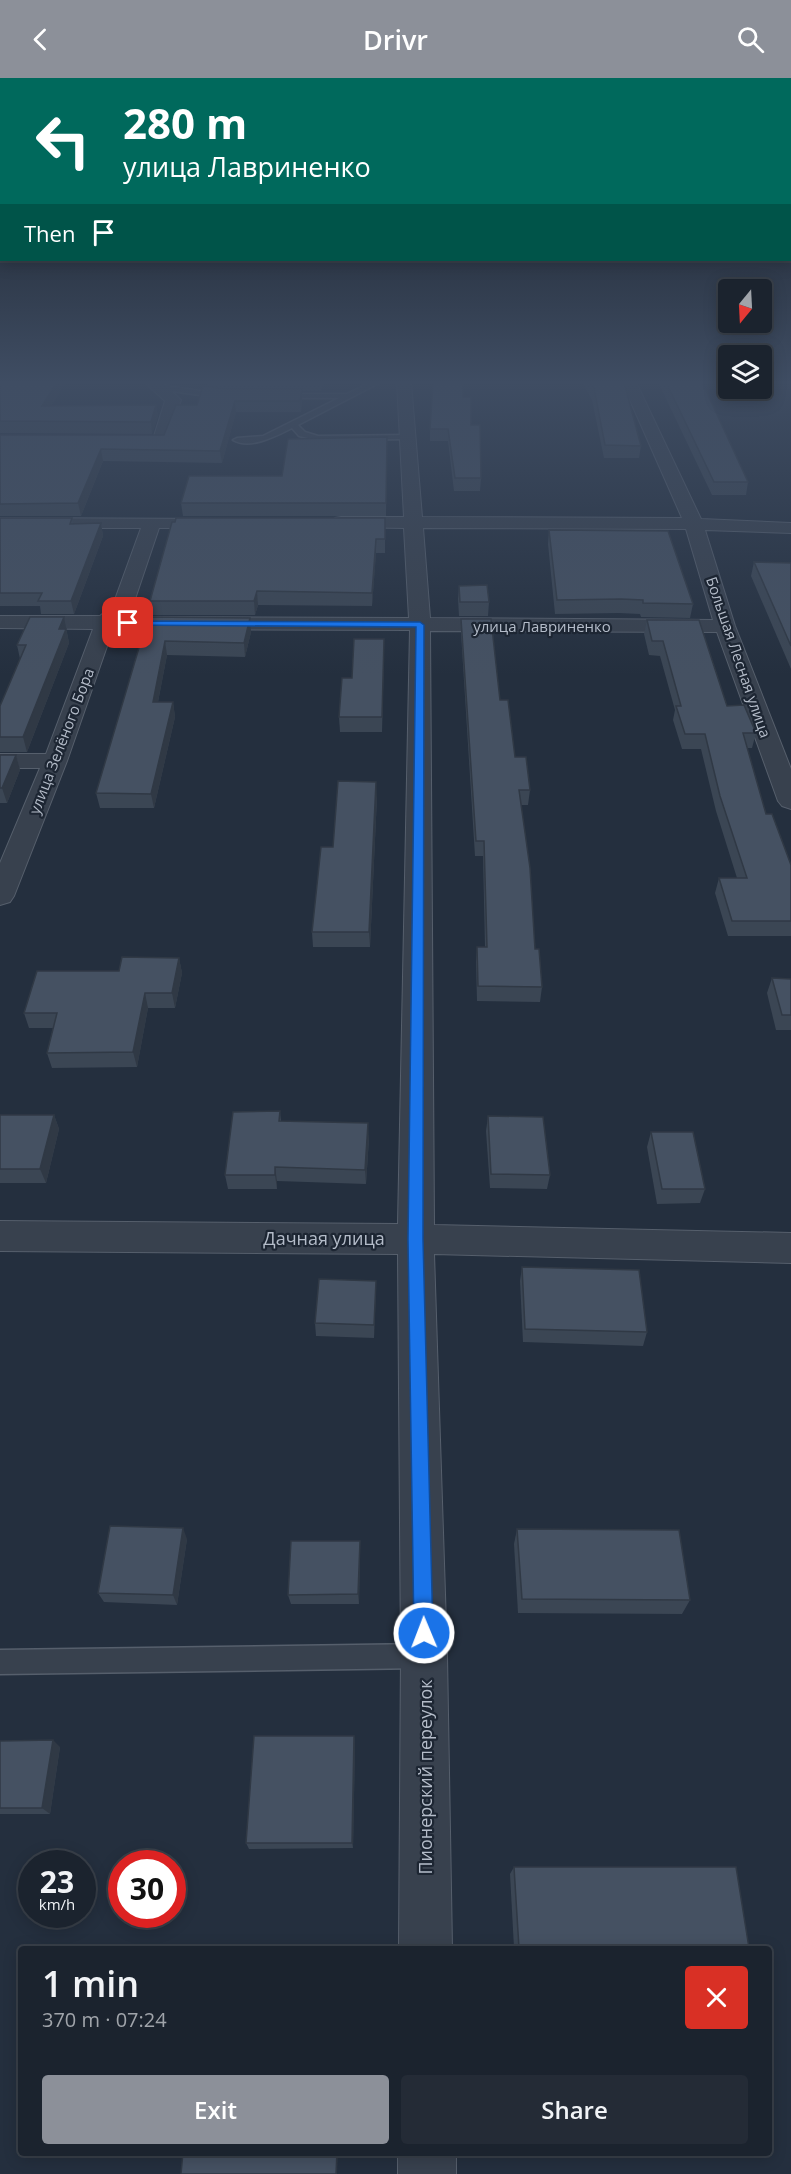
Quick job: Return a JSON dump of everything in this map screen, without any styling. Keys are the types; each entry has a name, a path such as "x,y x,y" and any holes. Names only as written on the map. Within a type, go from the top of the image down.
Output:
{"street":[{"name":"Пионерский переулок","path":"411,480 420,625 416,1239 424,1656 426,1946"},
{"name":"Большая Лесная улица","path":"674,480 694,524 725,626 786,773 791,801"},
{"path":"319,522 694,524 791,528"},
{"path":"0,523 235,523"},
{"name":"улица Зелёного Бора","path":"0,896 56,761 105,622 122,608 152,523"},
{"name":"улица Лавриненко","path":"0,622 725,626"},
{"path":"0,761 56,761"},
{"name":"Дачная улица","path":"0,1236 416,1239 791,1248"},
{"path":"427,2156 427,2174"}],"lane":[{"path":"0,1662 424,1656"}],"building":[{"path":"0,480 88,480 78,503 0,504"},
{"path":"188,480 386,480 386,503 181,503"},
{"path":"713,480 747,480 748,482 714,482"},
{"path":"0,518 72,518 70,524 101,523 71,601 38,601 42,593 0,593"},
{"path":"176,518 385,518 385,539 376,539 372,593 257,591 254,601 150,601 172,522 175,522"},
{"path":"549,530 668,531 693,604 643,603 643,600 621,599 557,600"},
{"path":"754,562 791,563 791,646"},
{"path":"487,585 489,602 460,602 459,586"},
{"path":"30,617 64,617 59,629 66,629 23,737 0,737 0,706 26,645 17,645"},
{"path":"145,617 250,618 244,643 165,641 153,702 173,702 151,794 96,793 141,641 138,641"},
{"path":"461,619 491,619 500,700 508,700 515,757 526,757 530,790 519,790 530,868 535,949 539,949 542,987 478,986 477,947 487,947 484,841 476,841"},
{"path":"647,620 699,620 727,706 744,705 756,733 743,733 766,814 772,814 791,865 791,921 732,921 719,878 747,878 720,796 705,734 685,734 676,706 681,706 663,641 652,641"},
{"path":"354,639 384,639 382,717 339,717 342,678 352,678"},
{"path":"0,755 16,755 2,788 0,788"},
{"path":"338,781 376,782 369,932 312,932 321,847 333,847"},
{"path":"122,957 179,958 172,993 145,993 133,1052 47,1053 57,1013 24,1013 37,971 119,971"},
{"path":"772,978 791,979 791,1015 782,1015"},
{"path":"280,1111 279,1121 368,1123 365,1170 275,1167 275,1175 225,1175 233,1112"},
{"path":"0,1115 54,1115 40,1169 0,1169"},
{"path":"488,1116 543,1117 550,1175 491,1174"},
{"path":"651,1132 693,1132 705,1189 662,1189"},
{"path":"522,1267 639,1270 647,1332 525,1329"},
{"path":"319,1279 376,1281 374,1325 315,1323"},
{"path":"110,1526 183,1528 173,1595 98,1593"},
{"path":"517,1529 679,1530 690,1600 522,1599"},
{"path":"291,1541 360,1541 358,1594 288,1595"},
{"path":"254,1736 354,1736 352,1843 246,1843"},
{"path":"53,1740 42,1808 0,1808 0,1741"},
{"path":"514,1867 736,1867 749,1946 519,1946"},
{"path":"183,2156 337,2156 336,2174 181,2174"}],"route":[{"path":"128,623 420,625 416,1239 424,1633"}]}
